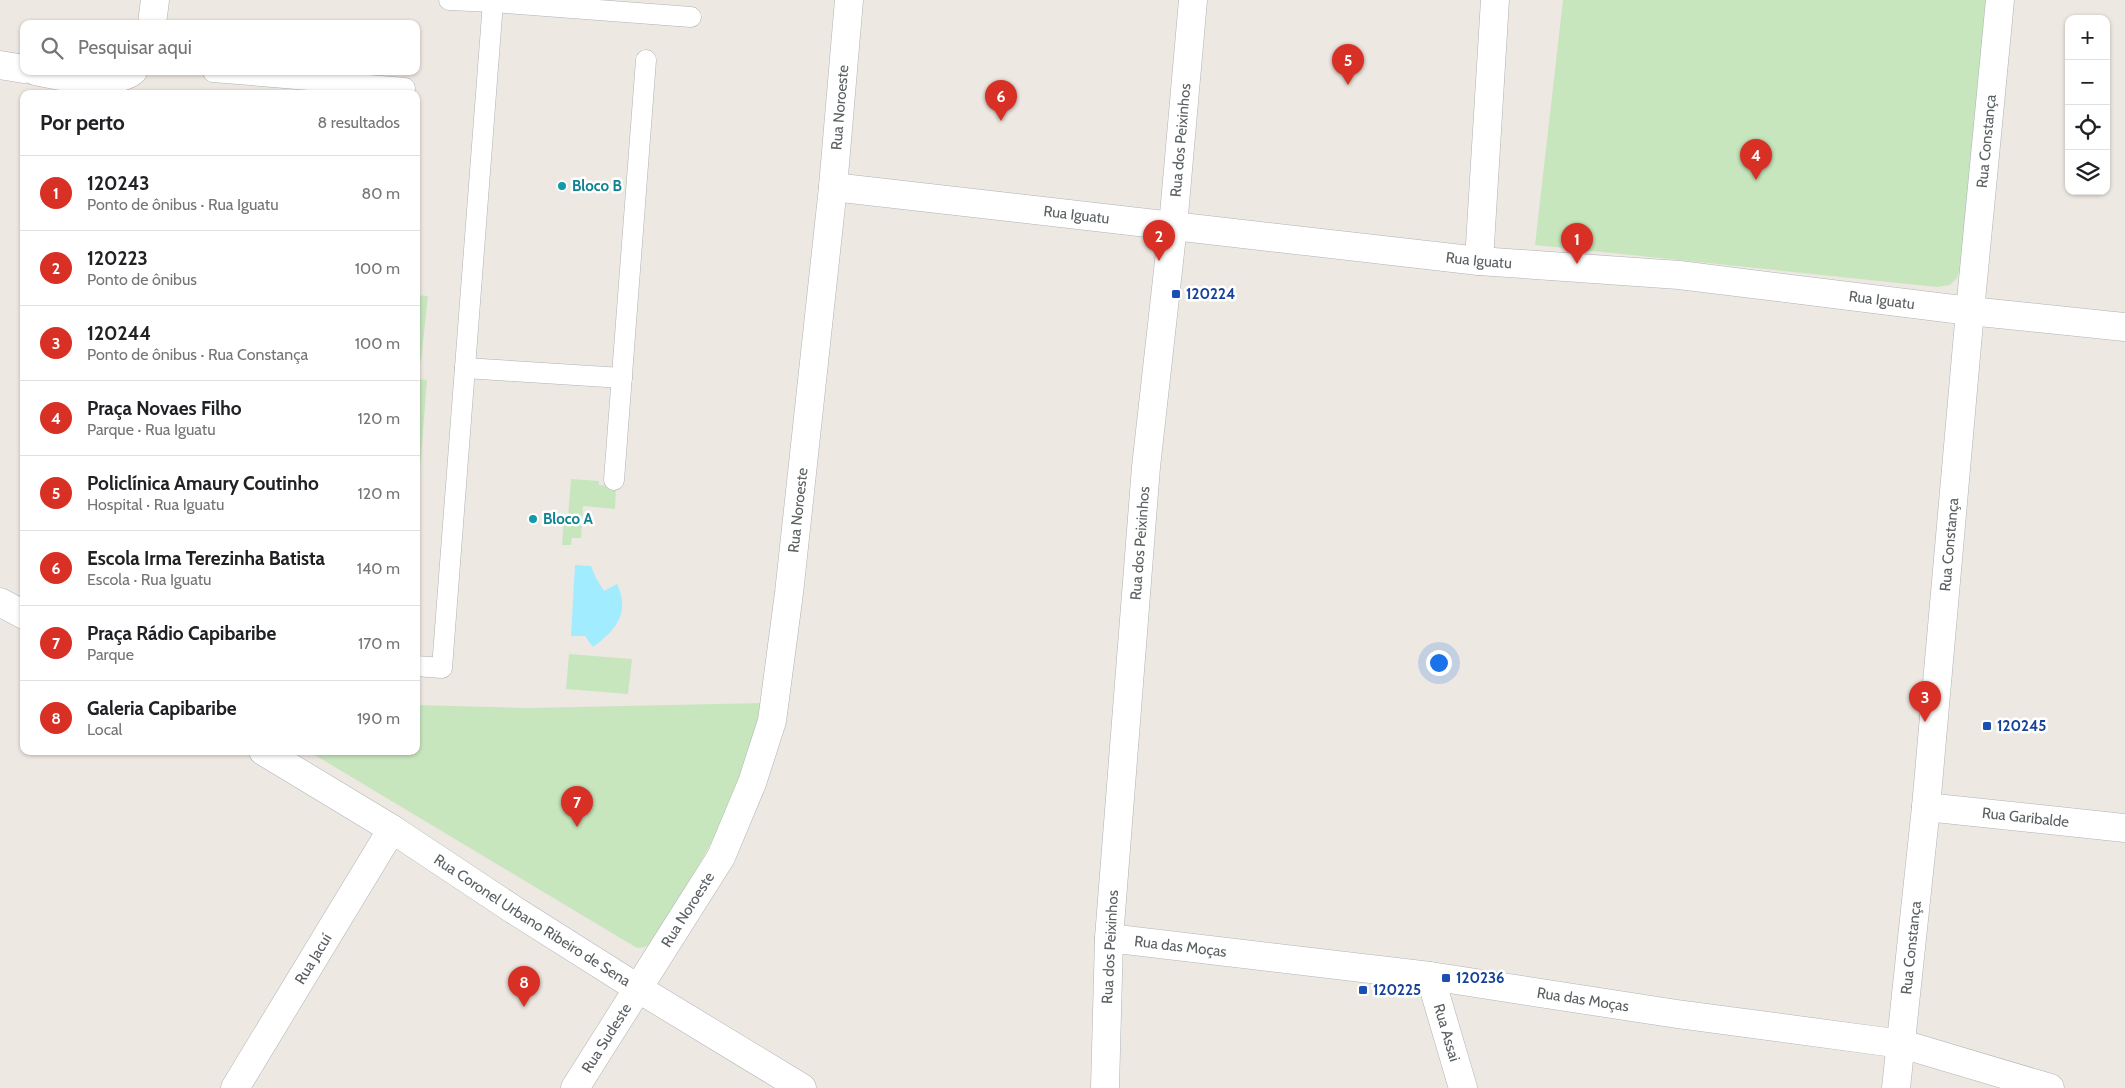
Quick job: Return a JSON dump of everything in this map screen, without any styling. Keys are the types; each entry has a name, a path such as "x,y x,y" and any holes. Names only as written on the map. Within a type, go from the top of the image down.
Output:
{"street":[{"path":"152,20 155,0"},
{"name":"Rua Noroeste","path":"639,989 721,857 752,783 772,721 789,593 833,187 849,0"},
{"name":"Rua dos Peixinhos","path":"1105,1088 1109,938 1146,467 1173,226 1193,0"},
{"path":"1479,261 1494,0"},
{"name":"Rua Constança","path":"1896,1088 1926,807 2000,0"},
{"path":"0,65 20,68"},
{"path":"57,75 108,80 128,75"},
{"name":"Rua Iguatu","path":"833,187 1479,261 1679,275 1970,311 2125,327"},
{"path":"0,602 20,613"},
{"name":"Rua Coronel Urbano Ribeiro de Sena","path":"270,755 392,829 514,910 639,989 802,1088"},
{"name":"Rua Garibalde","path":"1926,807 2125,828"},
{"name":"Rua Jacuí","path":"235,1088 392,829"},
{"name":"Rua das Moças","path":"1109,938 1430,976 1677,1014 1902,1044 2050,1088"},
{"name":"Rua Assai","path":"1430,976 1463,1088"},
{"name":"Rua Sudeste","path":"575,1088 639,989"}],"lane":[{"path":"449,0 691,17"},
{"path":"420,666 442,668 493,2"},
{"path":"614,480 646,60"},
{"path":"249,75 405,88 405,90"},
{"path":"465,368 622,378"}],"green space":[{"path":"1563,0 1987,0 1966,229 1960,270 1957,278 1950,285 1937,287 1535,245"},
{"path":"420,295 428,296 420,361"},
{"path":"420,379 427,380 420,470"},
{"path":"571,479 599,481 599,485 616,487 615,509 583,506 581,538 572,538 571,545 562,545 564,517 568,517"},
{"path":"569,654 632,659 628,694 566,689"},
{"path":"763,703 745,767 719,828 686,887 651,943 645,947 637,948 315,755 420,755 420,705 529,708"}],"water":[{"path":"575,565 591,566 604,591 617,584 621,594 621,612 614,628 593,647 585,636 571,636"}],"place":[{"name":"Policlínica Amaury Coutinho","path":"1348,85"},
{"name":"Escola Irma Terezinha Batista","path":"1001,121"},
{"name":"Praça Novaes Filho","path":"1756,180"},
{"name":"Bloco B","path":"562,186"},
{"name":"120223","path":"1159,261"},
{"name":"120243","path":"1577,264"},
{"name":"120224","path":"1176,294"},
{"name":"Bloco A","path":"533,519"},
{"name":"120244","path":"1925,722"},
{"name":"120245","path":"1987,726"},
{"name":"Praça Rádio Capibaribe","path":"577,827"},
{"name":"120236","path":"1446,978"},
{"name":"120225","path":"1363,990"},
{"name":"Galeria Capibaribe","path":"524,1007"}]}
